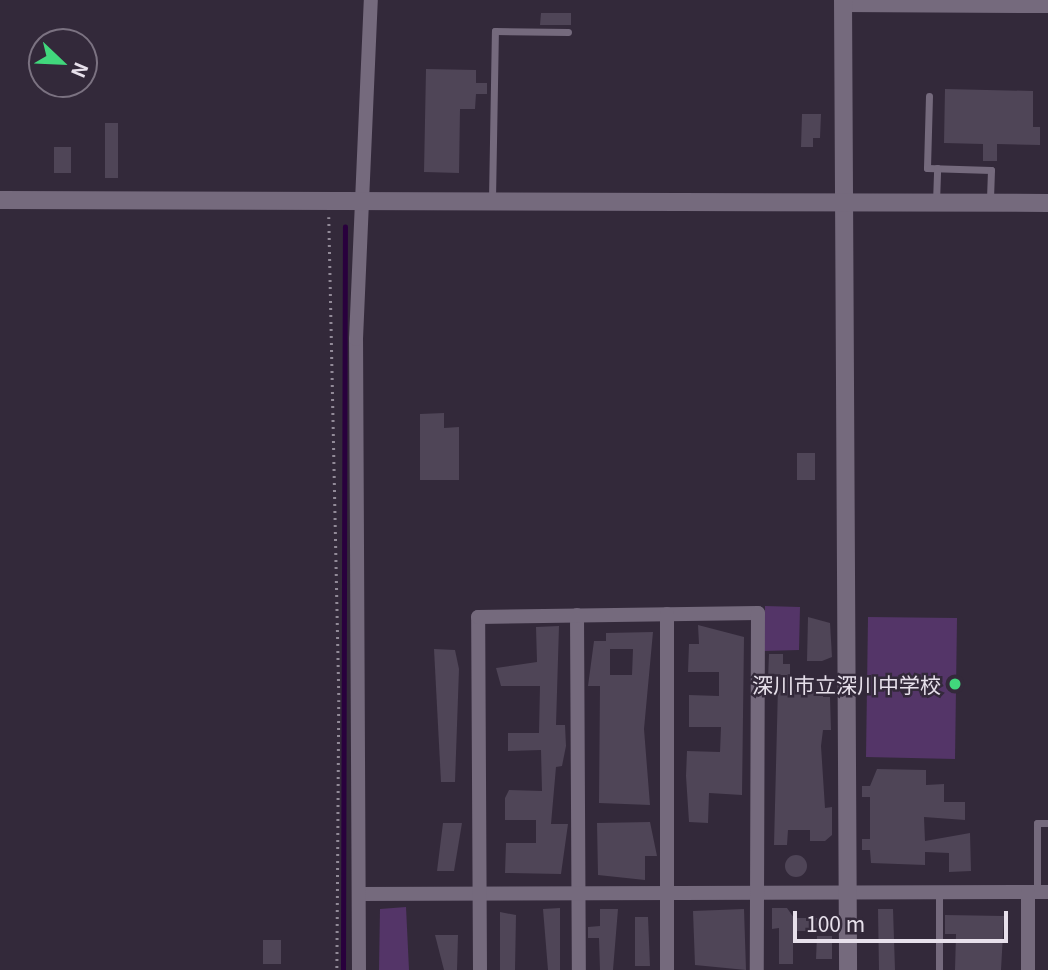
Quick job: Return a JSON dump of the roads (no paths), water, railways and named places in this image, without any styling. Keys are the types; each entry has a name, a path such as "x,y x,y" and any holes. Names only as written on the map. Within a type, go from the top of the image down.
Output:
{"street":[{"path":"359,970 356,339 366,201 371,0"},
{"path":"848,970 843,2 1048,6"},
{"path":"0,200 1048,203"},
{"path":"480,970 478,617 758,613 757,970"},
{"path":"667,614 667,970"},
{"path":"577,615 579,970"},
{"path":"359,894 1038,892 1028,970"}],"lane":[{"path":"492,202 495,32 568,32"},
{"path":"929,96 927,168 991,170 990,203"},
{"path":"936,203 937,168"},
{"path":"1038,892 1037,823 1048,823"},
{"path":"939,892 939,970"}],"waterway":[{"path":"343,970 345,227"}],"place":[{"name":"深川市立深川中学校","path":"955,684"}]}
